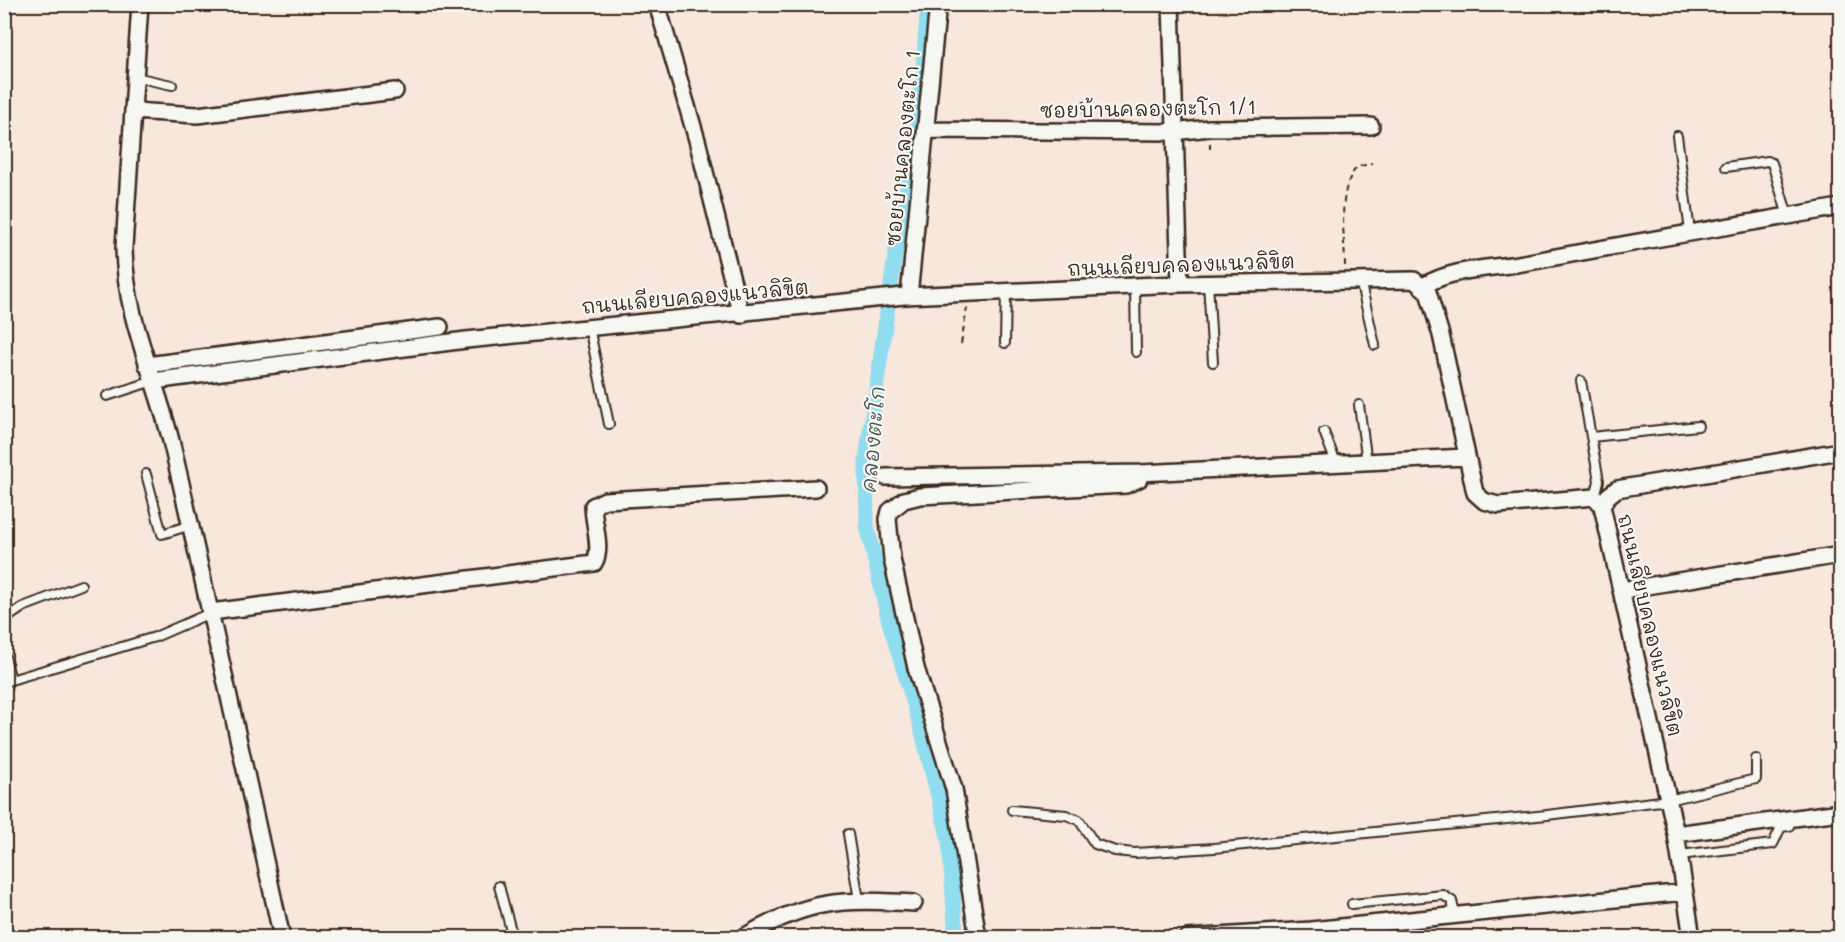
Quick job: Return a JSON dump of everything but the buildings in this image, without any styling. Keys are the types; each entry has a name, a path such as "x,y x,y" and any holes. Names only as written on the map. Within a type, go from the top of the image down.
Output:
{"street":[{"path":"140,4 124,247 124,279 130,310 171,439 212,612 282,938"},
{"path":"657,4 697,140 741,315"},
{"name":"ซอยบ้านคลองตะโก 1","path":"906,296 938,4"},
{"path":"1171,4 1173,132 1180,284"},
{"path":"133,111 197,116 395,92"},
{"name":"ซอยบ้านคลองตะโก 1/1","path":"925,130 1173,132 1209,129 1371,126"},
{"path":"1423,286 1451,273 1517,264 1690,231 1840,207"},
{"name":"ถนนเลียบคลองแนวลิขิต","path":"153,381 589,327 741,315 906,296 1208,283 1414,280 1428,292 1441,334 1475,493 1484,501 1498,505 1599,501 1622,590 1669,800 1680,855 1692,938"},
{"path":"147,365 440,327"},
{"path":"365,336 368,353"},
{"path":"1599,501 1617,489 1840,451"},
{"path":"885,477 1140,473 1466,457"},
{"path":"978,938 954,789 916,668 892,559 888,519 890,511 904,500 920,496 1125,485 1139,478 1140,473"},
{"path":"212,612 594,563 597,558 597,544 593,506 604,500 816,488"},
{"path":"1622,590 1840,555"},
{"path":"1676,834 1840,812"},
{"path":"1187,938 1311,930 1685,892"},
{"path":"742,938 773,920 798,910 829,902 859,900 914,903"}],"lane":[{"path":"135,77 172,85"},
{"path":"1677,136 1690,231"},
{"path":"1725,167 1768,161 1772,164 1788,216"},
{"path":"1352,280 1375,345"},
{"path":"1208,283 1212,362"},
{"path":"1135,286 1136,352"},
{"path":"1005,344 1006,292"},
{"path":"589,327 609,424"},
{"path":"107,396 153,381"},
{"path":"1581,381 1599,481 1599,501"},
{"path":"1359,405 1367,462"},
{"path":"1591,437 1698,426"},
{"path":"1324,432 1336,463"},
{"path":"146,474 162,534 191,525"},
{"path":"4,620 23,607 81,585"},
{"path":"4,653 8,681 155,638 212,612"},
{"path":"1012,810 1066,815 1079,820 1095,844 1114,851 1135,853 1214,848 1377,833 1669,800 1756,779 1756,759"},
{"path":"1680,855 1773,844 1781,827 1821,820"},
{"path":"848,834 859,900"},
{"path":"499,886 513,938"},
{"path":"1352,904 1443,895 1452,901 1455,915"}],"path":[{"path":"1352,280 1345,199 1348,185 1357,167 1372,163"},
{"path":"961,344 970,293"}],"waterway":[{"name":"คลองตะโก","path":"928,4 918,131 899,228 866,460 867,526 888,618 920,724 949,840 956,938"}]}
